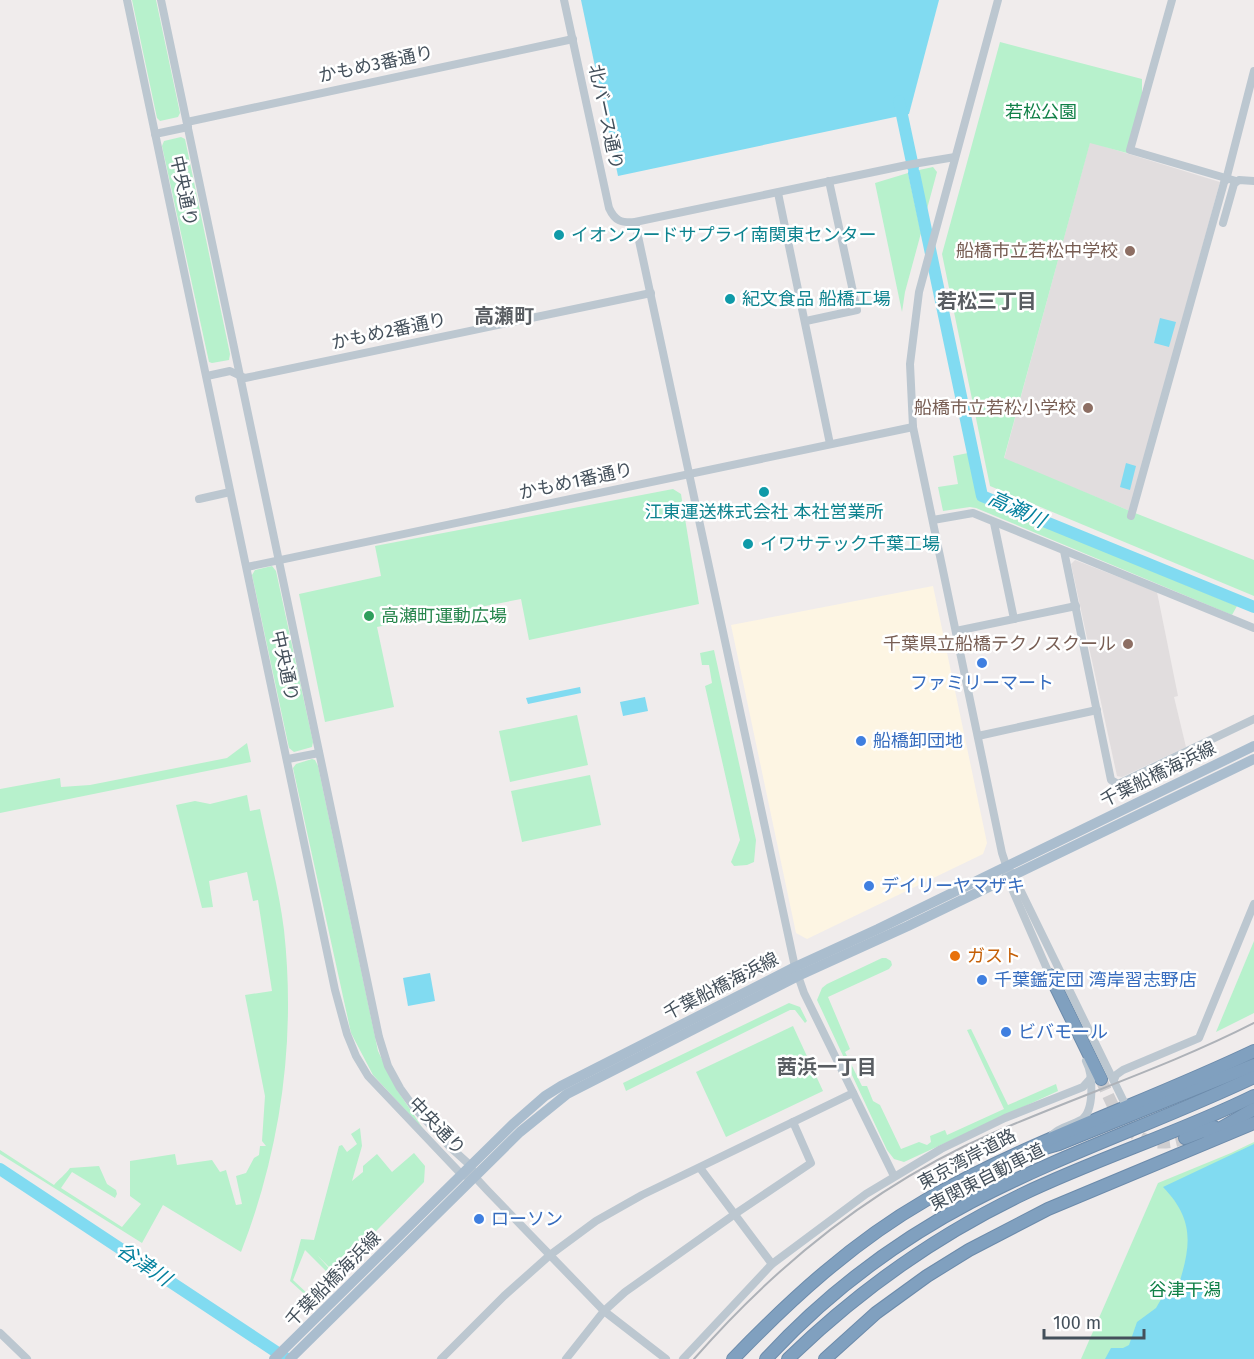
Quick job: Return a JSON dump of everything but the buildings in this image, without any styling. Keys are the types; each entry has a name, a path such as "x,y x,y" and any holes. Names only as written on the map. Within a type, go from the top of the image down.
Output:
{"highway":[{"path":"1050,975 1082,1038 1096,1078"},
{"name":"東京湾岸道路","path":"733,1359 794,1298 841,1258 925,1200 1051,1137 1254,1051"},
{"path":"1029,1147 1045,1148 1059,1144 1254,1065"},
{"name":"東関東自動車道","path":"766,1359 797,1328 854,1278 916,1235 970,1203 1019,1179 1254,1077"},
{"name":"東関東自動車道","path":"788,1359 831,1318 889,1272 977,1216 1024,1193 1254,1096"},
{"path":"1126,1106 1133,1112 1150,1107"},
{"path":"1185,1138 1254,1109"},
{"path":"825,1359 876,1313 945,1264 1030,1211 1090,1183 1213,1133 1254,1109"},
{"path":"945,1264 1048,1209 1254,1123"}],"main road":[{"name":"千葉船橋海浜線","path":"1008,873 1254,746"},
{"name":"千葉船橋海浜線","path":"276,1357 291,1352 472,1171 513,1124 545,1096 561,1086 878,929 1008,873 1254,759"},
{"name":"千葉船橋海浜線","path":"291,1352 462,1175 472,1171"}],"street":[{"name":"中央通り","path":"127,0 338,1003 356,1056 375,1085 462,1175"},
{"name":"中央通り","path":"161,0 382,1050 393,1077 413,1106 472,1171 604,1311 666,1359"},
{"name":"北バース通り","path":"564,0 609,208 615,219 620,222 635,222"},
{"path":"998,0 919,292 910,353 913,426 1008,873 1050,975"},
{"path":"1172,0 1130,150 1225,179 1254,181"},
{"name":"かもめ3番通り","path":"155,134 187,124 573,39"},
{"path":"1131,516 1254,71"},
{"path":"894,1176 804,993 797,971 635,222 955,157"},
{"path":"806,321 857,310 828,181"},
{"path":"1223,223 1236,181"},
{"path":"778,193 830,444"},
{"name":"かもめ2番通り","path":"207,376 230,371 240,376 250,377 651,293"},
{"name":"かもめ1番通り","path":"247,567 913,426"},
{"path":"200,500 230,492"},
{"path":"933,520 973,513 1254,628"},
{"path":"994,523 1014,619"},
{"path":"1064,551 1112,780 1118,784 1254,719"},
{"path":"956,631 1076,606"},
{"path":"978,736 1097,710"},
{"path":"288,759 319,753"},
{"path":"1008,873 1126,1106"},
{"path":"1114,1080 1116,1075 1123,1070 1196,1040 1201,1034 1254,904"},
{"path":"1106,1066 1115,1071 1123,1070"},
{"path":"683,1359 772,1264 866,1194 941,1149 1005,1118 1083,1087 1096,1078"},
{"path":"1051,1137 1057,1130 1086,1116 1096,1078"},
{"path":"1067,1094 1080,1091 1091,1097"},
{"path":"441,1359 504,1296 550,1255 596,1221 642,1195 853,1093"},
{"path":"566,1359 604,1311 625,1292 811,1163 793,1122"},
{"path":"700,1168 772,1264"},
{"path":"0,1333 27,1359"}],"shaded area":[{"path":"1090,142 1220,182 1130,511 1004,459"},
{"name":"千葉県立船橋テクノスクール","path":"1075,560 1157,592 1178,696 1174,697 1186,747 1122,777 1117,776 1071,564"},
{"name":"船橋卸団地","path":"933,586 987,843 983,854 807,939 796,933 731,625"}],"green space":[{"path":"132,0 156,0 180,113 178,117 160,121 157,118"},
{"name":"若松公園","path":"1000,42 1142,79 1142,94 1127,153 1090,143 1004,458 1254,560 1254,596 990,486 942,254"},
{"path":"181,137 185,139 230,354 229,360 212,363 209,362 162,146 164,141"},
{"path":"933,167 937,172 927,209 919,170"},
{"path":"908,173 921,233 902,312 875,183"},
{"path":"968,453 978,499 1237,606 1232,615 976,508 943,511 938,487 958,484 953,456"},
{"name":"高瀬町運動広場","path":"673,489 681,494 699,604 529,640 521,599 377,627 394,707 325,722 299,594 381,576 375,546"},
{"path":"272,566 276,571 313,742 312,747 294,752 289,748 252,575 255,570"},
{"path":"714,650 756,840 754,862 747,865 734,866 731,862 740,840 705,686 712,683 709,665 702,665 700,653"},
{"path":"577,715 588,765 510,782 499,731"},
{"path":"247,743 251,762 0,813 0,789 60,778 61,787 90,785 227,758"},
{"path":"312,759 318,766 378,1051 397,1090 424,1130 373,1075 351,1033 293,768 296,764"},
{"path":"590,775 601,825 522,842 511,791"},
{"path":"247,795 250,811 260,809 282,915 287,971 288,1012 282,1094 266,1174 241,1252 163,1205 142,1243 0,1154 0,1150 54,1185 70,1168 99,1166 107,1184 116,1190 115,1198 72,1172 61,1188 122,1227 141,1204 130,1196 130,1161 175,1154 177,1165 212,1160 220,1172 226,1170 236,1205 242,1204 236,1176 246,1173 254,1158 259,1155 260,1146 266,1146 262,1141 265,1096 245,995 272,991 258,900 253,901 247,872 209,881 213,907 202,908 176,805 195,801 210,804"},
{"path":"1254,941 1254,1013 1216,1032"},
{"path":"882,958 891,961 892,965 889,969 828,997 850,1049 845,1052 862,1086 867,1086 873,1101 880,1105 901,1149 919,1142 927,1145 931,1142 930,1136 945,1130 947,1135 1004,1109 967,1030 971,1029 1008,1105 1056,1084 1058,1091 904,1162 894,1159 887,1150 817,1000 822,988 827,984"},
{"path":"789,1003 800,1007 807,1021 805,1023 795,1010 790,1010 626,1091 623,1083"},
{"path":"793,1026 823,1091 726,1137 696,1072"},
{"path":"360,1128 362,1146 352,1181 363,1172 363,1166 377,1154 392,1172 414,1153 425,1166 424,1182 335,1273 317,1255 335,1275 332,1277 305,1250 293,1280 310,1296 324,1283 326,1284 311,1300 290,1281 301,1239 314,1240 339,1146 342,1145 347,1152 357,1144 351,1134"},
{"name":"谷津干潟","path":"1254,1142 1254,1359 1081,1359 1158,1183"}],"water":[{"path":"581,0 939,0 909,114 618,176"},
{"path":"1160,318 1176,322 1169,347 1154,343"},
{"path":"1126,463 1136,466 1130,490 1120,487"},
{"path":"580,687 581,693 528,704 526,698"},
{"path":"645,697 648,711 623,716 620,702"},
{"path":"430,973 435,1001 408,1006 403,978"},
{"name":"谷津干潟","path":"1254,1144 1254,1359 1105,1359 1111,1348 1123,1348 1129,1345 1137,1322 1156,1308 1167,1289 1178,1287 1186,1259 1187,1234 1181,1211 1163,1187"}],"waterway":[{"name":"高瀬川","path":"899,101 913,167"},
{"name":"高瀬川","path":"914,173 982,496 1254,607"},
{"name":"谷津川","path":"0,1169 287,1359"}],"tunnel":[{"path":"1101,1079 1121,1120 1141,1138 1153,1142 1168,1142 1185,1138"}],"railway":[{"path":"694,1359 726,1324 794,1259 869,1202 909,1176 993,1133 1157,1067 1254,1023"}],"place":[{"name":"イオンフードサプライ南関東センター","path":"559,235"},
{"name":"船橋市立若松中学校","path":"1130,251"},
{"name":"紀文食品 船橋工場","path":"730,299"},
{"name":"船橋市立若松小学校","path":"1088,408"},
{"name":"江東運送株式会社 本社営業所","path":"764,492"},
{"name":"イワサテック千葉工場","path":"748,544"},
{"name":"高瀬町運動広場","path":"369,616"},
{"name":"千葉県立船橋テクノスクール","path":"1128,644"},
{"name":"ファミリーマート","path":"982,663"},
{"name":"船橋卸団地","path":"861,741"},
{"name":"デイリーヤマザキ","path":"869,886"},
{"name":"ガスト","path":"955,956"},
{"name":"千葉鑑定団 湾岸習志野店","path":"982,980"},
{"name":"ビバモール","path":"1006,1032"},
{"name":"ローソン","path":"479,1219"}],"district":[{"name":"若松三丁目","path":"987,301"},
{"name":"高瀬町","path":"504,316"},
{"name":"茜浜一丁目","path":"827,1067"}]}
